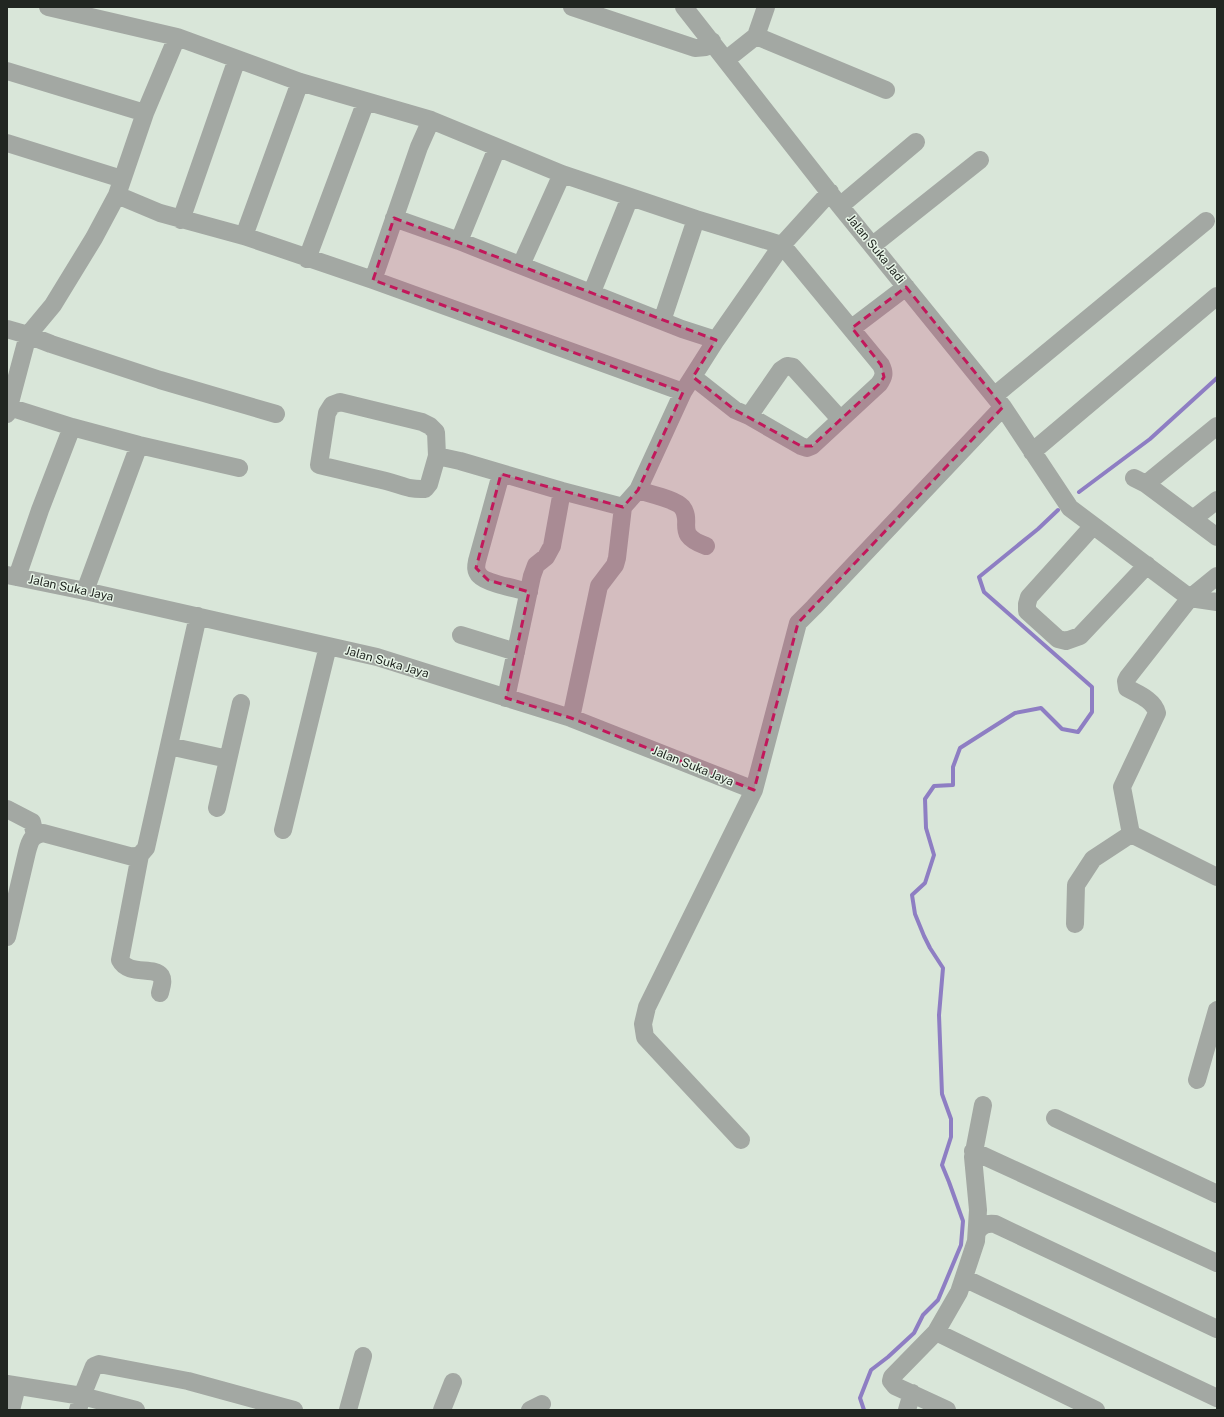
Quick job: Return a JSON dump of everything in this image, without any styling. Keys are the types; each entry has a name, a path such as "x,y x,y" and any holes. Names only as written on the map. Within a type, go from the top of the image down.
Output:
{"street":[{"path":"48,7 177,37 300,82 431,120 562,174 696,219 782,245 852,328 881,364 884,371 884,377 879,384 812,446 807,448 793,442 749,416 735,410 692,377"},
{"path":"572,7 695,48 706,47 712,41"},
{"name":"Jalan Suka Jadi","path":"684,7 835,199 998,402 1066,502 1093,526 1190,598"},
{"path":"727,60 756,36 766,7"},
{"path":"756,36 886,90"},
{"path":"177,37 146,113 119,187 94,238 56,299 28,335 9,402 72,427 139,445 239,468"},
{"path":"181,220 236,59"},
{"path":"7,71 146,113"},
{"path":"244,236 300,82"},
{"path":"307,259 366,101"},
{"path":"373,280 419,147 431,120"},
{"path":"571,718 599,586 615,565 617,558 623,507 638,490 683,392 716,340 782,245 835,199 916,142"},
{"path":"7,143 119,187 160,213 181,220 244,236 307,259 373,280 683,392"},
{"path":"459,241 497,148"},
{"path":"873,245 980,160"},
{"path":"522,265 562,174"},
{"path":"592,292 630,197"},
{"path":"394,218 459,241 592,292 662,321 716,340"},
{"path":"662,321 696,219"},
{"path":"741,1140 646,1037 643,1024 647,1007 754,790 798,623 998,402 1206,220"},
{"path":"852,328 906,287"},
{"path":"1032,452 1217,296"},
{"path":"7,329 160,380 276,414"},
{"path":"749,416 781,370 787,366 793,367 797,371 840,419"},
{"path":"340,402 422,422 430,426 436,432 437,456 429,484 425,489 411,490 394,483 319,465 327,413 332,405 340,402"},
{"path":"1217,426 1140,481 1217,537"},
{"path":"12,576 40,510 72,427"},
{"path":"85,591 139,445"},
{"path":"437,456 460,461 501,474 623,507"},
{"path":"501,474 476,568 480,576 488,580 529,592"},
{"path":"638,490 675,502 681,506 686,514 685,529 689,536 695,542 706,546"},
{"path":"506,698 536,565 546,557 552,546 562,491"},
{"path":"1193,519 1217,500"},
{"path":"1093,526 1029,598 1027,604 1027,611 1058,639 1066,641 1080,636 1147,565"},
{"name":"Jalan Suka Jaya","path":"12,576 198,616 377,657 571,718 754,790"},
{"path":"1131,834 1122,787 1157,713 1155,707 1150,701 1127,688 1126,681 1190,598 1217,576"},
{"path":"1190,598 1217,602"},
{"path":"160,993 162,982 161,977 157,973 129,968 123,965 120,960 140,855 146,848 198,616"},
{"path":"461,635 516,652"},
{"path":"284,830 328,646"},
{"path":"217,808 241,703"},
{"path":"168,746 228,759"},
{"path":"7,809 32,822 35,835"},
{"path":"7,937 30,841 35,835 43,833 133,857 140,855"},
{"path":"1131,834 1217,877"},
{"path":"1075,924 1076,885 1094,859 1131,834"},
{"path":"1197,1080 1217,1010"},
{"path":"947,1410 910,1402 892,1383 892,1377 936,1332 959,1292 964,1278 976,1241 977,1232 978,1210 972,1157 983,1105"},
{"path":"1055,1118 1217,1194"},
{"path":"974,1151 1217,1263"},
{"path":"977,1232 987,1223 994,1224 1217,1330"},
{"path":"964,1278 1217,1398"},
{"path":"936,1332 1096,1410"},
{"path":"348,1410 364,1356"},
{"path":"80,1403 94,1366 99,1364 188,1381 294,1410"},
{"path":"442,1410 453,1382"},
{"path":"11,1410 12,1385 80,1403 136,1410"}],"highlighted area":[{"path":"394,218 716,340 693,377 735,410 801,446 812,446 879,384 884,377 881,365 852,328 906,287 1003,407 798,623 754,790 571,718 506,698 529,592 488,580 476,568 501,474 623,507 638,490 683,392 373,280"}],"waterway":[{"path":"1079,492 1150,439 1217,378"},
{"path":"864,1410 860,1398 871,1370 888,1357 914,1333 923,1315 938,1300 961,1245 963,1221 942,1165 951,1137 951,1119 942,1094 939,1015 943,968 924,936 915,914 912,895 925,883 934,855 926,828 925,799 934,786 953,785 953,767 960,748 1015,713 1041,708 1062,729 1078,732 1092,712 1092,687 984,592 979,577 1038,529 1058,510"}]}
